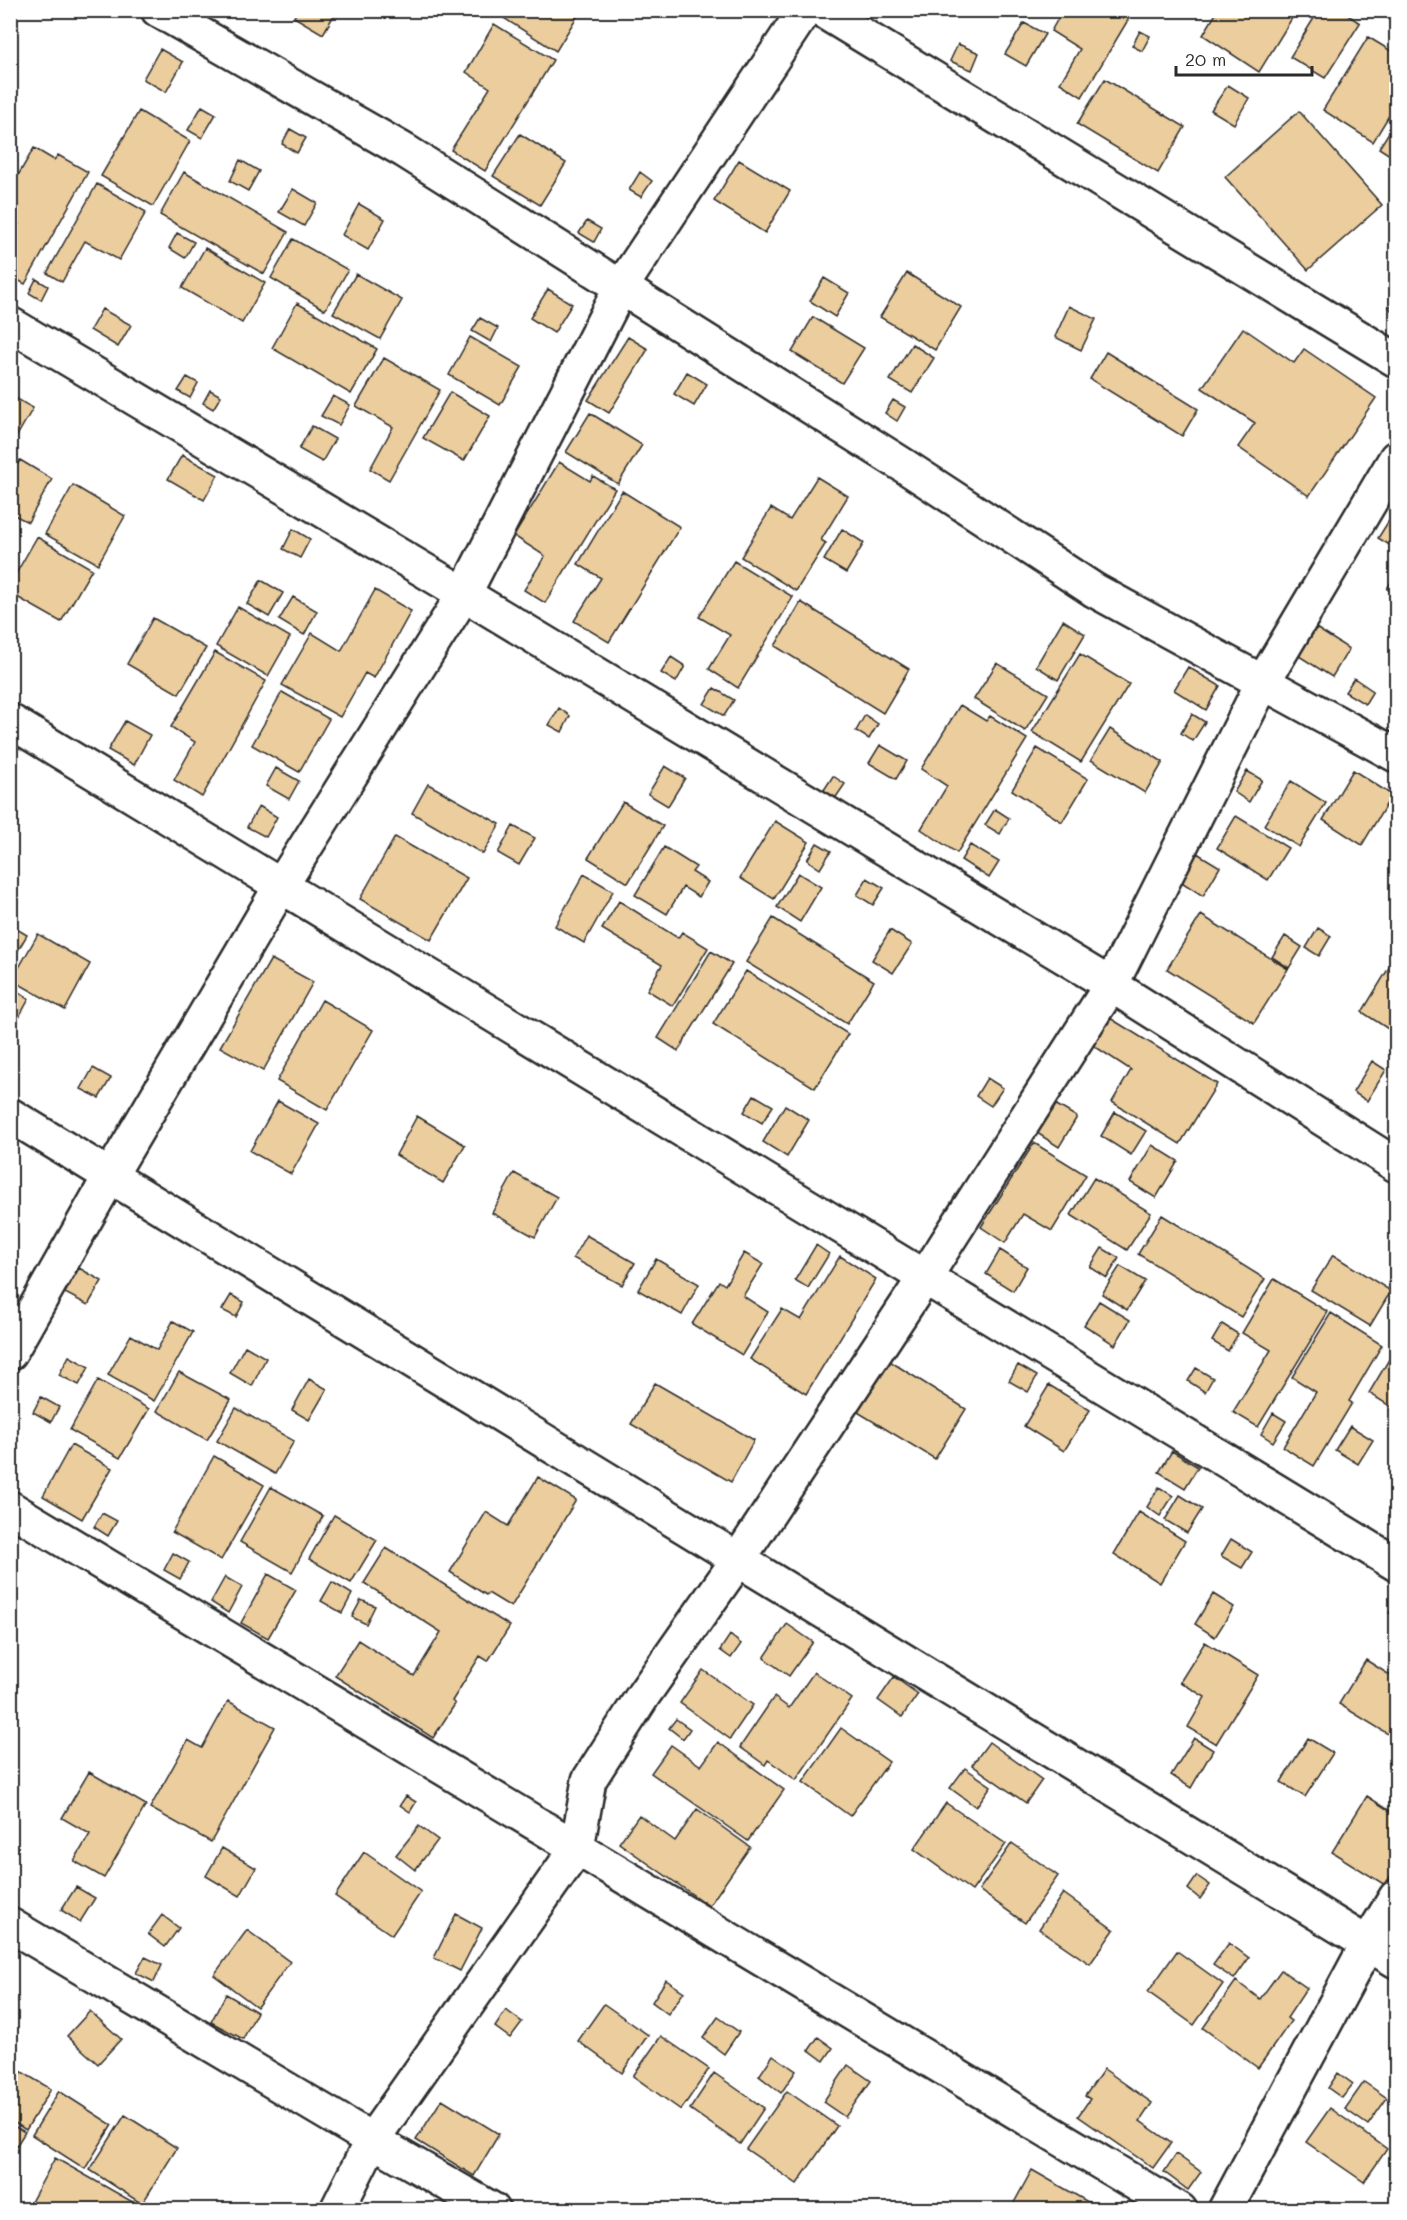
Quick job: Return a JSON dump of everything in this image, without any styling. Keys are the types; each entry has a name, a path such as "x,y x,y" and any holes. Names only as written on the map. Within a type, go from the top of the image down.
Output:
{"street":[{"path":"158,10 405,151 1094,590 1396,756"},
{"path":"10,1353 110,1176 281,886 464,594 621,287 805,10"},
{"path":"821,10 1396,360"},
{"path":"10,324 464,594 1111,985 1396,1165"},
{"path":"337,2210 372,2140 577,1848 589,1780 644,1694 738,1560 925,1277 1111,985 1263,682 1396,458"},
{"path":"10,721 1396,1564"},
{"path":"10,1115 1396,1961"},
{"path":"10,1508 1180,2210"},
{"path":"1225,2210 1368,1943 1396,1897"},
{"path":"10,1925 493,2210"}],"building":[{"path":"298,10 337,10 323,34 294,17"},
{"path":"434,10 451,10 446,18"},
{"path":"502,10 581,10 556,51 499,15"},
{"path":"1063,10 1134,10 1082,97 1060,83 1080,49 1051,31"},
{"path":"1218,10 1297,10 1259,72 1203,35"},
{"path":"1319,10 1340,10 1360,23 1325,78 1290,57"},
{"path":"1024,23 1045,34 1026,66 1005,54"},
{"path":"494,24 553,60 485,171 451,150 490,88 466,72"},
{"path":"1140,31 1150,36 1142,51 1132,46"},
{"path":"1368,37 1396,54 1396,104 1373,142 1323,110"},
{"path":"958,44 979,53 972,70 950,61"},
{"path":"160,49 183,62 166,92 143,79"},
{"path":"1105,79 1185,127 1158,173 1077,124"},
{"path":"1228,85 1249,98 1234,124 1211,110"},
{"path":"202,106 216,114 202,138 188,130"},
{"path":"139,111 190,141 153,206 101,176"},
{"path":"1299,111 1382,205 1308,270 1225,177"},
{"path":"1396,121 1396,159 1379,148"},
{"path":"290,129 306,138 297,153 282,144"},
{"path":"520,134 566,163 540,205 493,176"},
{"path":"34,148 54,160 58,155 88,172 25,284 10,276 10,239 19,224 10,219 10,189"},
{"path":"240,160 259,171 248,191 230,181"},
{"path":"739,160 790,191 765,233 714,201"},
{"path":"184,172 288,232 264,274 160,215"},
{"path":"640,172 652,181 641,197 629,190"},
{"path":"97,184 146,212 119,260 85,241 62,282 47,273"},
{"path":"293,189 317,203 304,226 279,212"},
{"path":"359,204 385,219 368,250 342,235"},
{"path":"587,221 601,229 594,242 579,233"},
{"path":"177,233 194,242 185,258 169,248"},
{"path":"293,239 348,270 325,310 271,278"},
{"path":"205,248 265,283 242,323 182,288"},
{"path":"907,273 961,307 935,350 880,317"},
{"path":"356,274 402,300 380,339 333,313"},
{"path":"824,278 849,293 835,317 810,301"},
{"path":"36,279 48,286 41,300 29,293"},
{"path":"548,289 572,304 554,333 530,318"},
{"path":"1396,302 1396,317 1389,307"},
{"path":"297,303 377,349 351,394 272,348"},
{"path":"1069,306 1096,319 1081,350 1055,337"},
{"path":"102,309 131,325 118,347 90,330"},
{"path":"813,317 864,348 842,383 792,352"},
{"path":"480,318 498,328 491,342 472,331"},
{"path":"1243,328 1294,363 1304,349 1376,398 1309,496 1238,447 1255,423 1202,388"},
{"path":"470,337 522,367 500,405 449,375"},
{"path":"628,337 648,349 609,413 588,400"},
{"path":"912,344 934,358 912,393 890,380"},
{"path":"1106,352 1198,409 1182,436 1090,379"},
{"path":"384,358 440,390 389,480 370,469 393,427 356,406"},
{"path":"687,372 707,384 694,406 674,394"},
{"path":"187,377 198,383 190,398 178,391"},
{"path":"210,390 221,396 213,409 203,403"},
{"path":"450,392 490,416 464,461 423,438"},
{"path":"10,395 33,408 10,448"},
{"path":"333,396 350,405 339,425 321,416"},
{"path":"893,400 905,407 897,421 885,413"},
{"path":"590,413 642,445 618,484 566,452"},
{"path":"312,426 335,439 322,462 299,449"},
{"path":"182,455 218,475 204,500 168,479"},
{"path":"20,460 52,479 28,522 10,513 10,478"},
{"path":"559,462 590,481 593,476 615,489 545,603 524,590 545,556 514,536"},
{"path":"817,477 848,496 821,540 826,543 796,591 741,557 771,508 790,520"},
{"path":"73,485 125,516 98,564 45,534"},
{"path":"622,491 680,527 609,642 574,621 601,578 578,564"},
{"path":"1396,512 1396,549 1378,538"},
{"path":"293,529 310,539 300,558 283,549"},
{"path":"842,529 864,543 846,573 824,560"},
{"path":"37,537 92,569 61,622 10,593 10,584"},
{"path":"734,561 793,597 738,688 709,669 730,635 699,617"},
{"path":"1396,573 1396,594 1387,589"},
{"path":"261,580 283,593 269,617 247,604"},
{"path":"375,590 411,611 374,678 365,673 340,717 282,685 312,633 341,651"},
{"path":"293,597 317,611 304,635 279,620"},
{"path":"801,602 909,669 883,713 775,646"},
{"path":"238,607 290,637 268,676 216,646"},
{"path":"153,618 206,648 179,694 127,664"},
{"path":"1063,620 1085,634 1058,680 1036,666"},
{"path":"1316,628 1349,649 1332,677 1299,656"},
{"path":"215,652 266,681 202,797 174,780 195,742 171,727"},
{"path":"1080,654 1129,684 1081,762 1032,732"},
{"path":"671,657 685,666 676,682 661,673"},
{"path":"997,663 1048,694 1025,731 974,699"},
{"path":"1188,667 1220,686 1206,710 1174,690"},
{"path":"1354,678 1373,691 1365,704 1345,692"},
{"path":"714,688 734,700 724,716 704,704"},
{"path":"282,692 329,719 299,772 252,745"},
{"path":"960,705 986,721 990,716 1027,739 957,853 921,829 947,786 921,769"},
{"path":"559,708 570,716 562,732 549,725"},
{"path":"1192,714 1205,722 1193,741 1181,733"},
{"path":"865,715 878,724 869,739 856,731"},
{"path":"125,721 150,735 134,765 108,750"},
{"path":"1110,729 1163,762 1145,793 1091,760"},
{"path":"880,745 907,761 896,779 869,763"},
{"path":"1037,748 1088,779 1062,822 1012,790"},
{"path":"665,766 685,778 668,806 648,794"},
{"path":"276,768 299,781 289,799 266,786"},
{"path":"1353,770 1392,795 1362,845 1323,820"},
{"path":"1247,771 1262,780 1249,802 1234,792"},
{"path":"833,776 845,784 834,800 822,793"},
{"path":"1291,781 1326,803 1299,847 1264,825"},
{"path":"428,784 500,824 483,854 412,813"},
{"path":"623,802 663,826 628,883 588,858"},
{"path":"259,806 277,817 266,837 247,827"},
{"path":"995,809 1009,818 1000,834 985,825"},
{"path":"1236,816 1288,848 1268,880 1217,848"},
{"path":"775,821 809,842 774,899 740,878"},
{"path":"513,826 535,838 519,865 498,853"},
{"path":"395,837 467,878 431,940 360,899"},
{"path":"817,843 831,851 820,869 807,860"},
{"path":"970,845 999,862 989,878 961,860"},
{"path":"664,847 696,867 692,872 708,882 699,897 683,887 667,914 635,895"},
{"path":"1197,853 1220,867 1203,896 1180,881"},
{"path":"798,873 821,887 800,922 777,907"},
{"path":"584,874 613,891 584,943 555,926"},
{"path":"867,878 884,888 873,905 857,895"},
{"path":"619,901 678,938 682,932 708,948 673,1006 647,990 662,965 602,929"},
{"path":"1201,915 1288,969 1254,1023 1167,969"},
{"path":"773,918 874,981 847,1024 746,962"},
{"path":"10,925 27,935 10,964"},
{"path":"1318,928 1331,936 1319,956 1306,948"},
{"path":"890,930 912,944 893,973 872,960"},
{"path":"38,934 90,964 65,1010 12,980"},
{"path":"1285,936 1302,947 1289,968 1272,957"},
{"path":"711,951 732,964 678,1051 658,1038"},
{"path":"271,959 313,982 263,1071 220,1047"},
{"path":"1393,961 1396,963 1396,1034 1362,1012"},
{"path":"746,971 848,1034 815,1088 713,1024"},
{"path":"10,987 29,999 15,1024 10,1021"},
{"path":"322,1000 373,1030 327,1110 277,1081"},
{"path":"1105,1015 1217,1084 1180,1144 1112,1102 1131,1070 1088,1042"},
{"path":"1372,1061 1386,1070 1367,1101 1353,1092"},
{"path":"93,1068 111,1078 99,1098 81,1089"},
{"path":"987,1078 1003,1088 991,1106 976,1096"},
{"path":"754,1095 773,1106 762,1123 744,1112"},
{"path":"278,1101 319,1124 291,1174 250,1151"},
{"path":"1055,1104 1077,1117 1059,1147 1037,1133"},
{"path":"785,1105 809,1120 787,1157 763,1142"},
{"path":"1115,1112 1146,1131 1131,1155 1101,1136"},
{"path":"417,1116 465,1145 443,1183 396,1155"},
{"path":"1034,1143 1086,1175 1052,1231 1023,1214 1005,1243 981,1227"},
{"path":"1152,1145 1178,1161 1156,1198 1130,1182"},
{"path":"514,1173 557,1197 535,1237 492,1213"},
{"path":"1094,1178 1151,1213 1127,1250 1071,1215"},
{"path":"1162,1215 1265,1279 1241,1317 1138,1254"},
{"path":"586,1235 635,1263 622,1285 573,1258"},
{"path":"816,1245 829,1254 808,1288 795,1280"},
{"path":"1102,1248 1119,1258 1107,1278 1090,1267"},
{"path":"1000,1250 1027,1267 1013,1291 986,1274"},
{"path":"744,1253 763,1264 743,1296 768,1312 742,1355 692,1324 719,1281 725,1285"},
{"path":"1333,1255 1391,1291 1370,1326 1311,1290"},
{"path":"840,1256 876,1279 806,1394 750,1359 782,1309 801,1320"},
{"path":"656,1259 699,1284 682,1315 638,1290"},
{"path":"1120,1266 1145,1281 1127,1310 1102,1294"},
{"path":"79,1268 102,1281 88,1305 65,1293"},
{"path":"1274,1279 1328,1312 1258,1427 1233,1412 1271,1350 1242,1333"},
{"path":"231,1295 244,1302 236,1317 222,1310"},
{"path":"1099,1301 1130,1320 1115,1345 1084,1325"},
{"path":"1331,1313 1382,1345 1349,1401 1352,1403 1314,1466 1283,1447 1316,1392 1292,1377"},
{"path":"173,1321 193,1332 154,1401 108,1375 131,1335 157,1350"},
{"path":"1222,1324 1238,1334 1228,1351 1212,1341"},
{"path":"245,1346 266,1358 252,1386 230,1373"},
{"path":"1394,1351 1396,1353 1396,1410 1369,1393"},
{"path":"69,1356 89,1367 79,1385 59,1375"},
{"path":"888,1360 966,1409 935,1459 856,1411"},
{"path":"1018,1365 1037,1376 1028,1392 1009,1381"},
{"path":"1196,1368 1213,1378 1205,1392 1188,1381"},
{"path":"179,1372 231,1400 207,1440 157,1411"},
{"path":"309,1379 327,1389 309,1420 292,1410"},
{"path":"98,1380 149,1409 120,1458 70,1430"},
{"path":"655,1383 754,1440 731,1482 631,1424"},
{"path":"1049,1385 1090,1410 1064,1451 1024,1426"},
{"path":"41,1397 59,1407 51,1422 33,1412"},
{"path":"236,1408 294,1441 275,1474 217,1441"},
{"path":"1273,1413 1286,1421 1273,1442 1261,1434"},
{"path":"1350,1426 1373,1440 1358,1464 1335,1450"},
{"path":"71,1445 112,1468 82,1519 43,1496"},
{"path":"1172,1451 1198,1467 1185,1488 1159,1472"},
{"path":"214,1456 264,1485 221,1560 172,1532"},
{"path":"1396,1474 1396,1491 1389,1486"},
{"path":"538,1477 576,1500 511,1607 488,1593 486,1595 450,1572 486,1512 508,1526"},
{"path":"271,1487 323,1516 292,1572 240,1542"},
{"path":"1159,1487 1173,1496 1160,1516 1147,1507"},
{"path":"1180,1495 1202,1509 1187,1533 1165,1520"},
{"path":"1139,1512 1185,1541 1160,1583 1114,1554"},
{"path":"102,1513 117,1521 108,1536 94,1527"},
{"path":"334,1515 377,1540 351,1583 309,1559"},
{"path":"1231,1539 1252,1552 1242,1568 1221,1556"},
{"path":"386,1548 510,1626 488,1661 480,1656 452,1701 455,1704 433,1738 335,1676 358,1640 414,1676 441,1632 364,1583"},
{"path":"173,1553 189,1562 180,1579 164,1570"},
{"path":"268,1574 296,1590 268,1638 241,1623"},
{"path":"225,1577 242,1587 228,1613 211,1602"},
{"path":"332,1582 352,1594 342,1613 321,1601"},
{"path":"1213,1594 1234,1607 1215,1637 1195,1624"},
{"path":"361,1600 375,1606 366,1624 352,1617"},
{"path":"1396,1600 1396,1618 1389,1613"},
{"path":"787,1624 813,1642 789,1676 764,1658"},
{"path":"730,1635 741,1644 731,1658 720,1650"},
{"path":"1205,1642 1258,1675 1216,1744 1188,1727 1205,1697 1180,1682"},
{"path":"1366,1660 1396,1679 1396,1739 1339,1704"},
{"path":"703,1670 753,1705 730,1739 680,1703"},
{"path":"814,1672 852,1699 796,1780 768,1760 765,1765 740,1747 774,1697 789,1708"},
{"path":"894,1677 918,1694 902,1717 878,1700"},
{"path":"228,1701 275,1727 211,1842 150,1808 188,1740 202,1748"},
{"path":"676,1719 690,1729 683,1739 669,1728"},
{"path":"841,1728 889,1762 850,1816 803,1782"},
{"path":"1194,1738 1213,1750 1191,1788 1171,1775"},
{"path":"1308,1738 1333,1753 1305,1797 1281,1782"},
{"path":"718,1742 784,1790 748,1841 651,1773 671,1745 701,1766"},
{"path":"989,1742 1042,1780 1026,1803 972,1765"},
{"path":"965,1768 991,1786 976,1807 950,1788"},
{"path":"89,1772 146,1805 104,1878 74,1861 90,1834 62,1818"},
{"path":"406,1796 416,1802 410,1812 400,1805"},
{"path":"1367,1796 1396,1815 1396,1867 1385,1885 1332,1852"},
{"path":"946,1803 1006,1844 972,1891 914,1849"},
{"path":"697,1809 750,1847 709,1906 619,1843 639,1815 675,1841"},
{"path":"419,1826 438,1840 415,1870 396,1855"},
{"path":"1012,1843 1058,1876 1025,1923 979,1890"},
{"path":"222,1848 256,1868 240,1896 206,1876"},
{"path":"364,1852 421,1892 392,1935 335,1896"},
{"path":"1197,1876 1210,1885 1200,1899 1188,1889"},
{"path":"76,1887 95,1898 80,1922 61,1910"},
{"path":"1063,1893 1114,1930 1090,1964 1039,1929"},
{"path":"456,1914 482,1928 460,1971 434,1958"},
{"path":"162,1915 179,1928 165,1947 148,1934"},
{"path":"247,1930 290,1962 257,2007 214,1975"},
{"path":"1229,1943 1249,1958 1234,1979 1213,1965"},
{"path":"1177,1951 1223,1984 1194,2025 1148,1992"},
{"path":"145,1957 162,1965 154,1982 136,1973"},
{"path":"1281,1970 1307,1988 1287,2018 1291,2021 1258,2068 1203,2028 1236,1981 1260,1999"},
{"path":"666,1980 684,1992 668,2014 652,2002"},
{"path":"226,1994 257,2012 243,2039 211,2022"},
{"path":"604,2004 648,2035 622,2073 578,2041"},
{"path":"506,2010 522,2022 510,2038 495,2027"},
{"path":"90,2011 121,2039 98,2064 67,2036"},
{"path":"718,2017 739,2032 724,2054 703,2038"},
{"path":"661,2036 709,2069 681,2110 633,2076"},
{"path":"818,2037 833,2048 824,2061 809,2050"},
{"path":"773,2055 796,2071 781,2093 759,2076"},
{"path":"10,2065 51,2089 26,2130 10,2120"},
{"path":"848,2065 871,2081 845,2117 823,2102"},
{"path":"1104,2069 1152,2103 1140,2121 1171,2143 1153,2168 1078,2116 1090,2099 1085,2096"},
{"path":"714,2073 764,2108 740,2144 690,2109"},
{"path":"1338,2073 1353,2084 1342,2098 1328,2088"},
{"path":"1364,2082 1387,2098 1368,2125 1345,2109"},
{"path":"59,2091 112,2125 85,2169 32,2135"},
{"path":"787,2091 837,2126 797,2184 746,2149"},
{"path":"442,2099 499,2134 474,2176 416,2140"},
{"path":"1330,2108 1387,2149 1364,2182 1306,2142"},
{"path":"125,2115 177,2148 142,2204 90,2170"},
{"path":"10,2124 25,2132 10,2156"},
{"path":"1176,2154 1201,2172 1188,2190 1164,2172"},
{"path":"55,2158 138,2205 135,2210 45,2210 31,2202"},
{"path":"1032,2170 1102,2210 1010,2210"}]}
